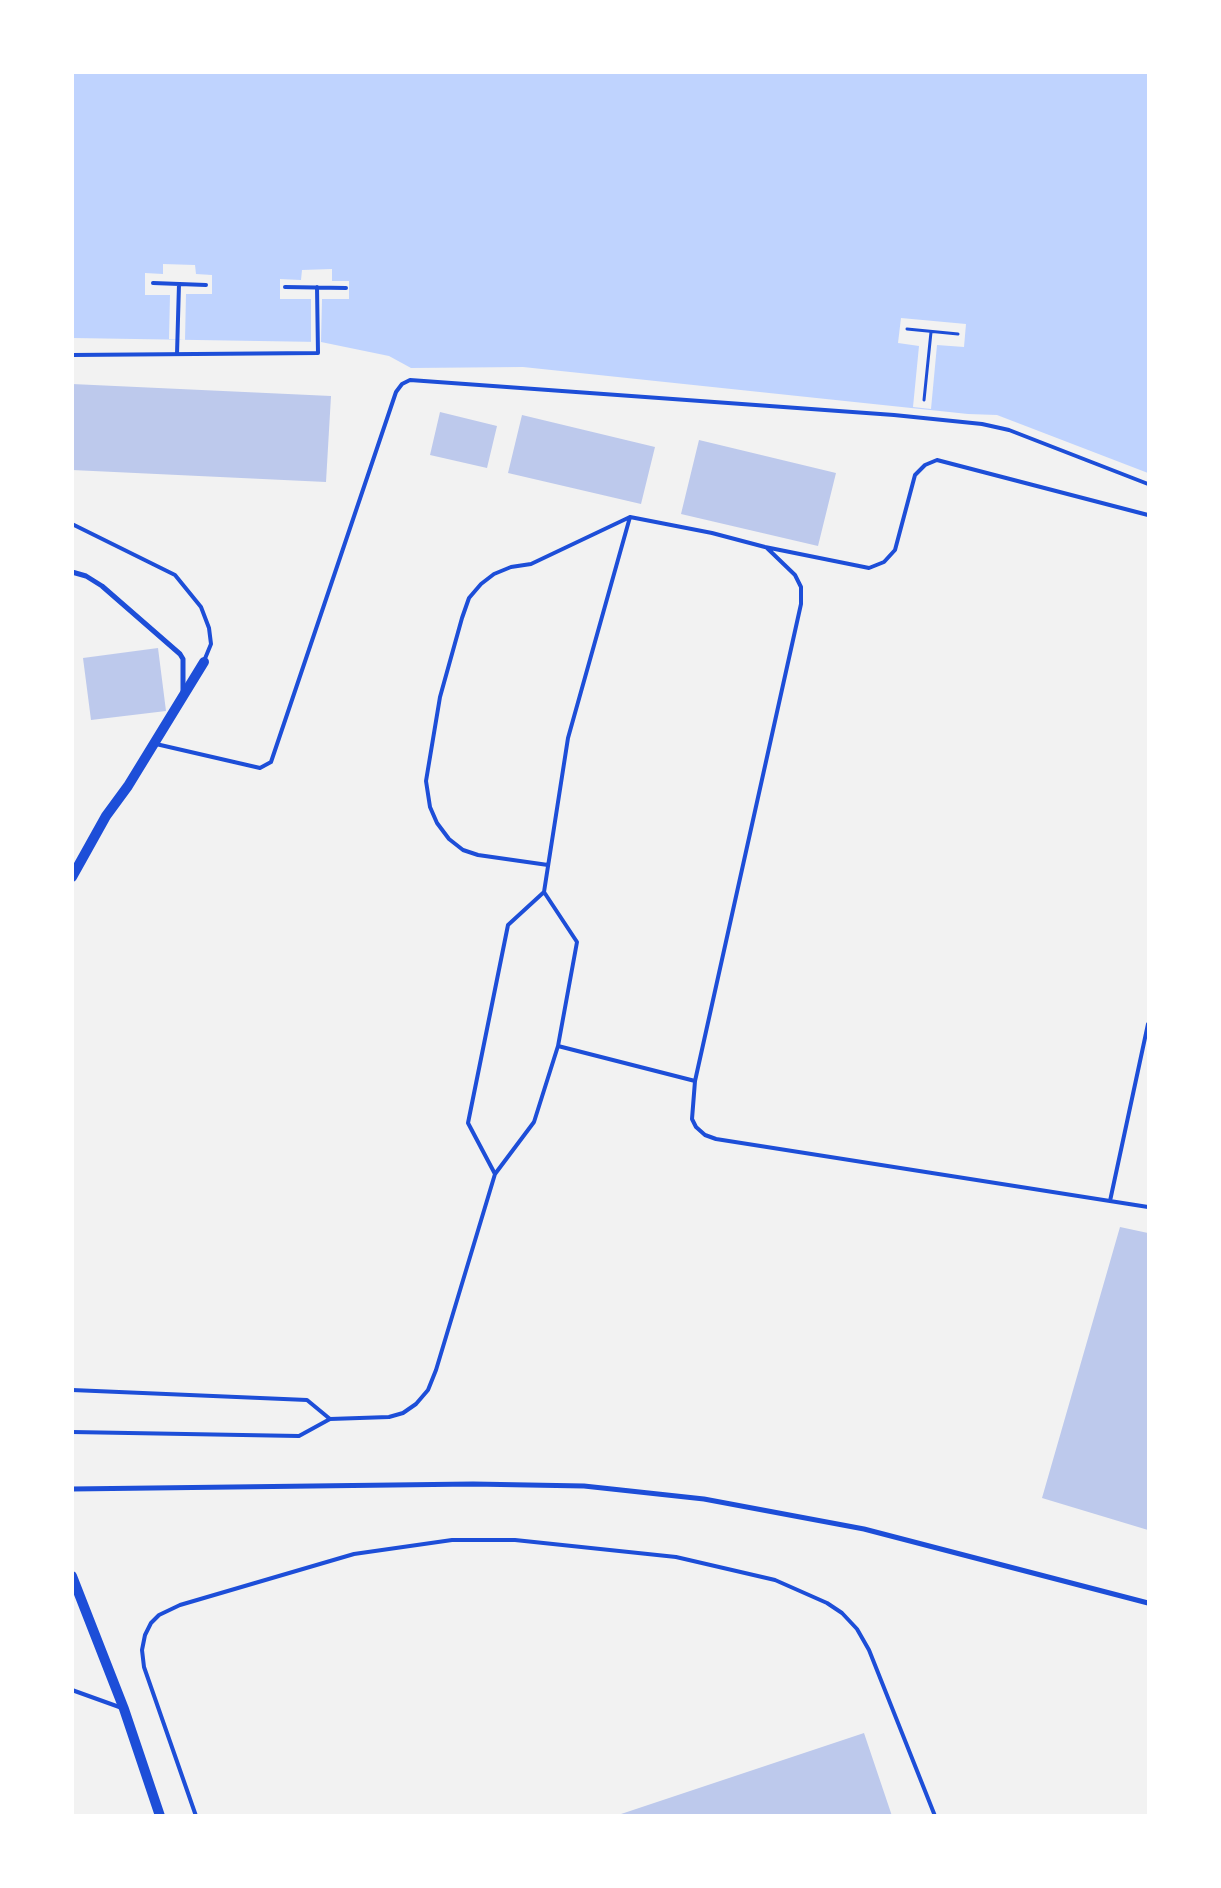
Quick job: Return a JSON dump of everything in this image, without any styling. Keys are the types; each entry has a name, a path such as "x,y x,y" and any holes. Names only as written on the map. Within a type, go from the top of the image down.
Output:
{"main road":[{"path":"72,877 106,816 128,786 204,662"},
{"path":"72,1576 124,1709 160,1816"}],"street":[{"path":"72,572 86,576 102,586 180,654 183,659 182,698"},
{"path":"72,1489 473,1484 584,1486 704,1499 864,1528 1148,1603"}],"lane":[{"path":"153,283 206,285"},
{"path":"177,354 179,284"},
{"path":"285,287 346,288"},
{"path":"72,354 318,353 317,288"},
{"path":"154,744 260,768 271,762 396,392 402,384 410,380 894,414 982,424 1009,430 1148,484"},
{"path":"548,865 463,850 449,839 437,823 430,807 426,781 440,697 469,598 481,584 494,574 511,567 531,564 630,517 712,532 765,547 869,568 884,562 894,550 916,475 925,465 937,460 1148,515"},
{"path":"495,1174 468,1123 508,925 544,892 568,738 630,517"},
{"path":"72,524 175,575 201,607 209,628 210,652 204,662"},
{"path":"765,547 795,575 801,587 801,604 695,1081 692,1119 696,1127 705,1135 716,1139 1148,1207"},
{"path":"72,1432 299,1436 330,1419 389,1417 403,1413 416,1404 428,1390 436,1370 495,1174 534,1122 558,1046 577,942 544,892"},
{"path":"1110,1201 1148,1024"},
{"path":"558,1046 695,1081"},
{"path":"72,1390 307,1400 330,1419"},
{"path":"196,1816 144,1667 142,1650 145,1635 151,1623 159,1615 180,1605 354,1554 452,1540 515,1540 676,1556 776,1580 827,1602 857,1629 869,1650 935,1816"},
{"path":"72,1690 124,1709"}],"path":[{"path":"907,330 958,334"},
{"path":"923,408 931,332"}],"water":[{"path":"73,73 1148,73 1148,473 997,415 968,414 523,367 411,368 389,356 321,342 73,338"}],"pier":[{"path":"163,264 195,265 196,274 212,275 212,294 186,294 185,340 169,339 170,295 145,295 145,273 163,274"},
{"path":"332,269 332,281 349,281 349,299 322,299 321,342 311,342 311,299 280,299 280,279 301,280 302,270"},
{"path":"901,318 966,324 964,347 937,345 931,409 913,407 919,346 898,343"}],"building":[{"path":"72,384 331,396 326,482 72,470"},
{"path":"440,412 497,426 487,468 430,455"},
{"path":"522,415 655,447 641,504 508,473"},
{"path":"699,440 836,473 818,546 681,514"},
{"path":"158,648 166,711 91,720 83,658"},
{"path":"1120,1227 1148,1233 1148,1530 1042,1498"},
{"path":"864,1733 892,1816 618,1816 618,1815"}]}
